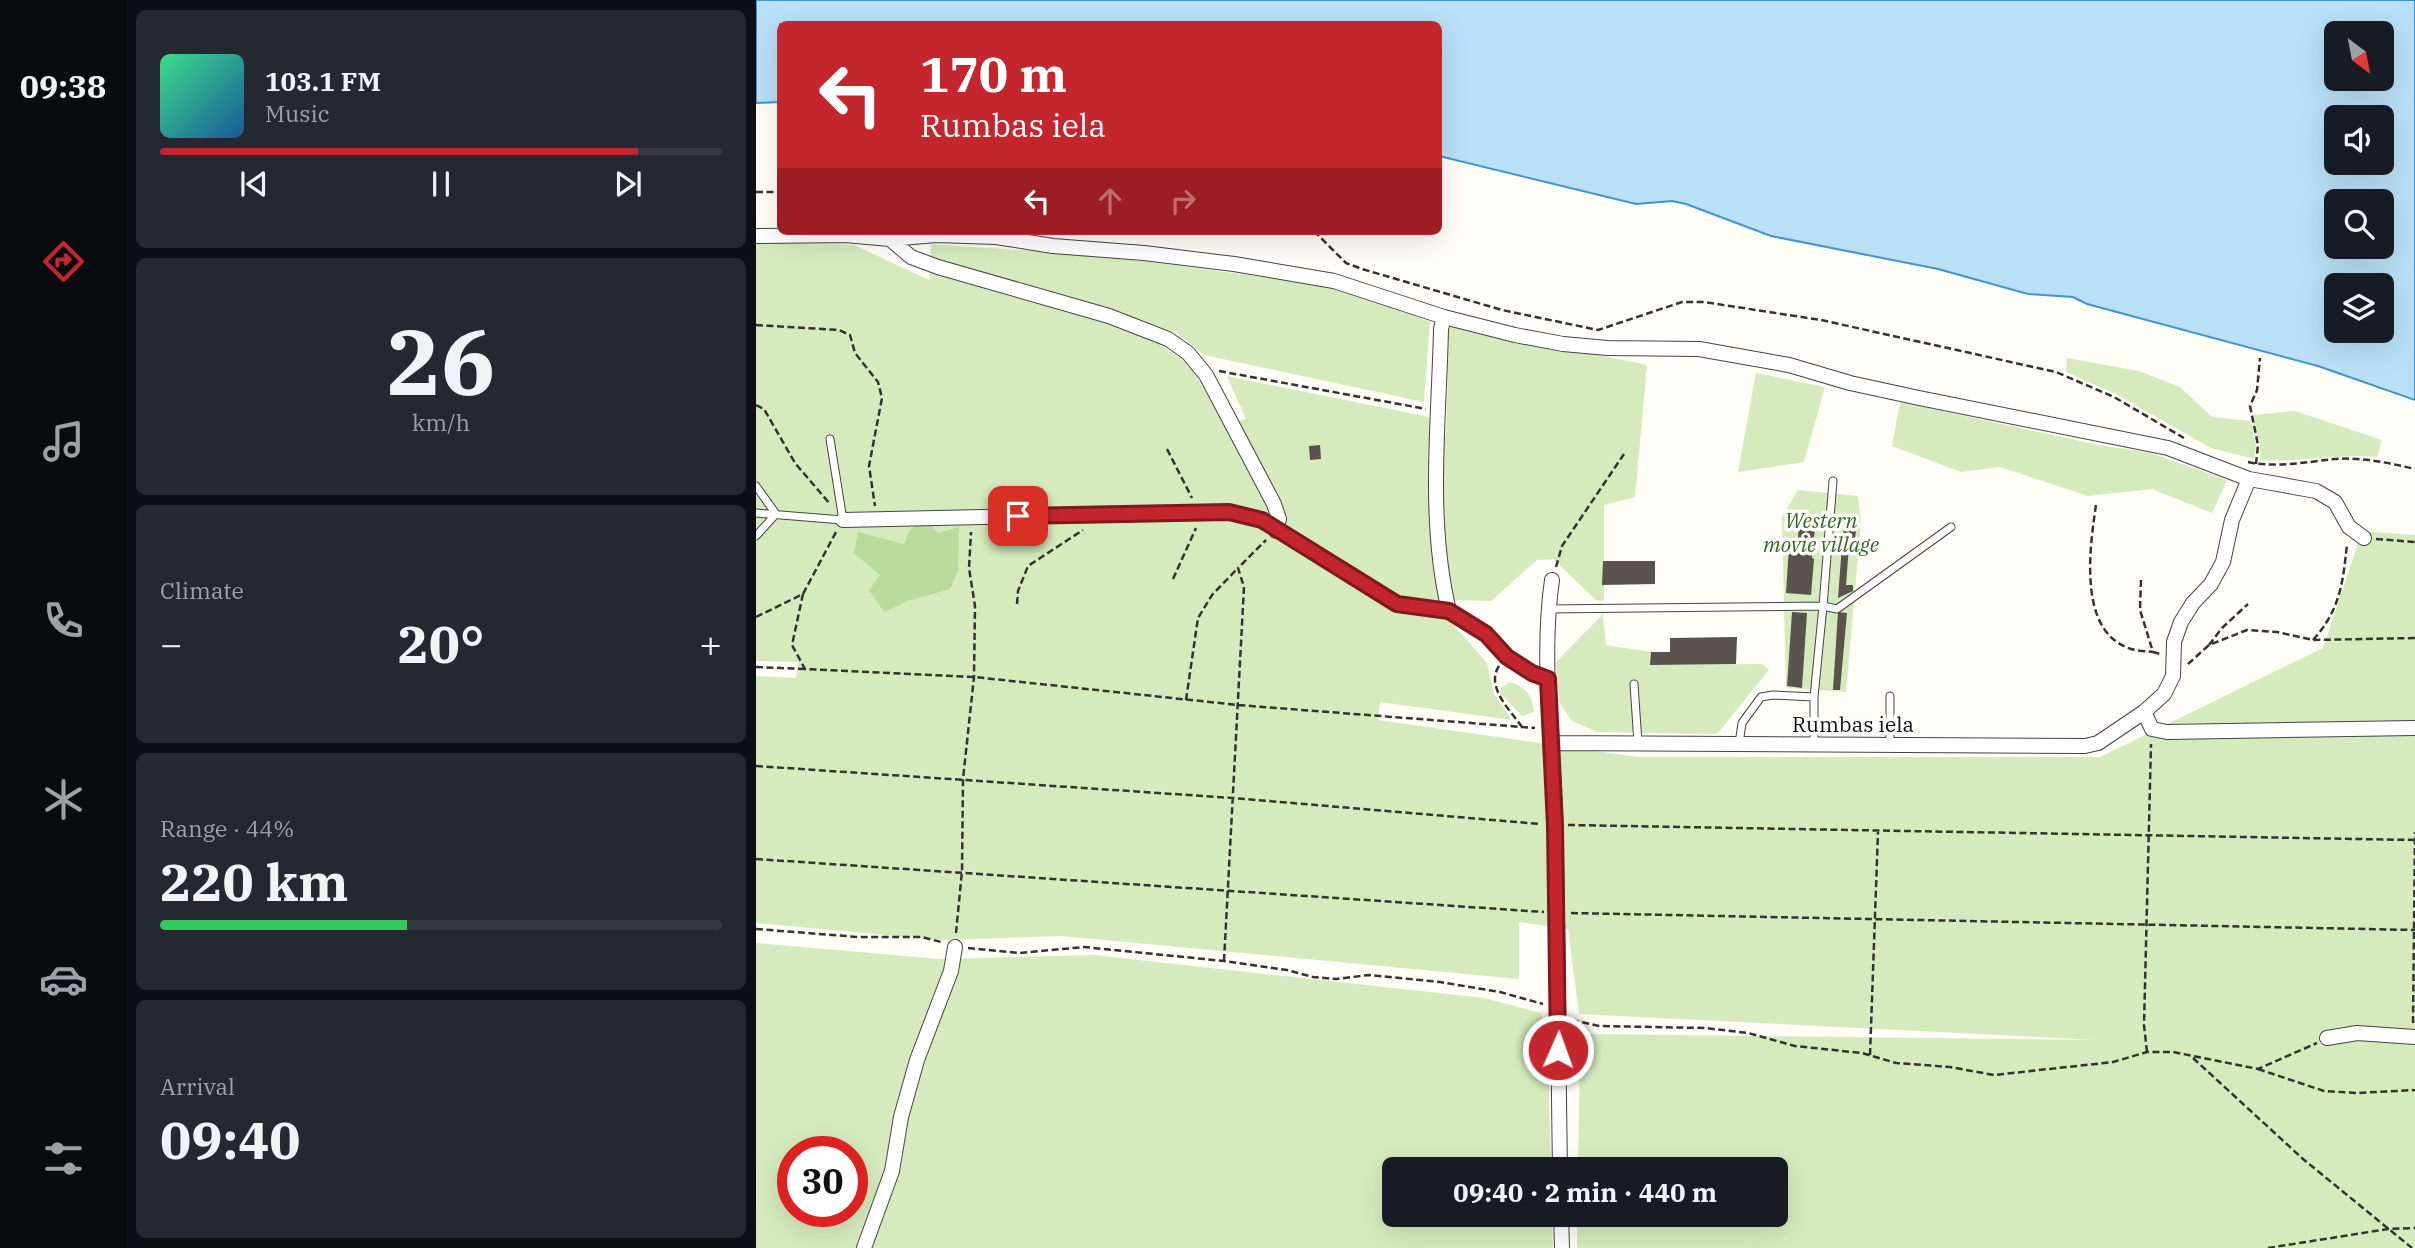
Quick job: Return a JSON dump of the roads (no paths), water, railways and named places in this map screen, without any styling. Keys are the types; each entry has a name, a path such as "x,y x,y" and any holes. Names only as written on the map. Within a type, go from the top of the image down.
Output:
{"street":[{"path":"756,236 800,235"},
{"path":"854,235 890,239 936,236 996,237 1053,246 1234,264 1334,281 1444,317 1563,344 1608,348 1699,349 1789,365 1873,388 2168,448 2249,479 2316,491 2335,502 2349,527 2364,538"},
{"path":"890,239 911,257 929,264 1109,316 1168,339 1188,354 1206,375 1274,504 1279,519 1276,531"},
{"path":"1444,317 1441,329 1435,505 1438,547 1449,611"},
{"name":"Rumbas iela","path":"1552,736 1638,744 2085,746 2098,743 2144,712 2164,694 2173,677 2172,658 2181,622 2193,603 2211,584 2223,562 2232,520 2249,479"},
{"path":"843,520 1209,513 1245,515 1262,520 1397,604 1449,611 1486,634 1507,657 1532,673 1548,679"},
{"path":"1552,580 1548,609 1548,679 1555,825 1560,1157"},
{"path":"2144,712 2152,729 2167,732 2415,728"},
{"path":"864,1248 892,1171 901,1117 917,1060 951,971 955,947"},
{"path":"2327,1038 2357,1033 2414,1037"},
{"path":"1562,1227 1562,1248"}],"lane":[{"path":"756,513 843,520 830,439"},
{"path":"1814,745 1814,697 1833,481"},
{"path":"756,486 776,514"},
{"path":"756,536 776,514"},
{"path":"1548,609 1823,606 1836,610 1951,527"},
{"path":"1634,684 1638,744"},
{"path":"1890,696 1890,745"},
{"path":"1739,745 1742,723 1760,697 1814,697"}],"water":[{"path":"756,0 2415,0 2415,400 2318,366 2087,304 2073,297 2028,294 1938,269 1771,236 1686,204 1672,201 1636,204 1442,157 1442,21 777,21 777,102 756,103"}],"park label":[{"name":"Western movie village","path":"1821,532"}]}
